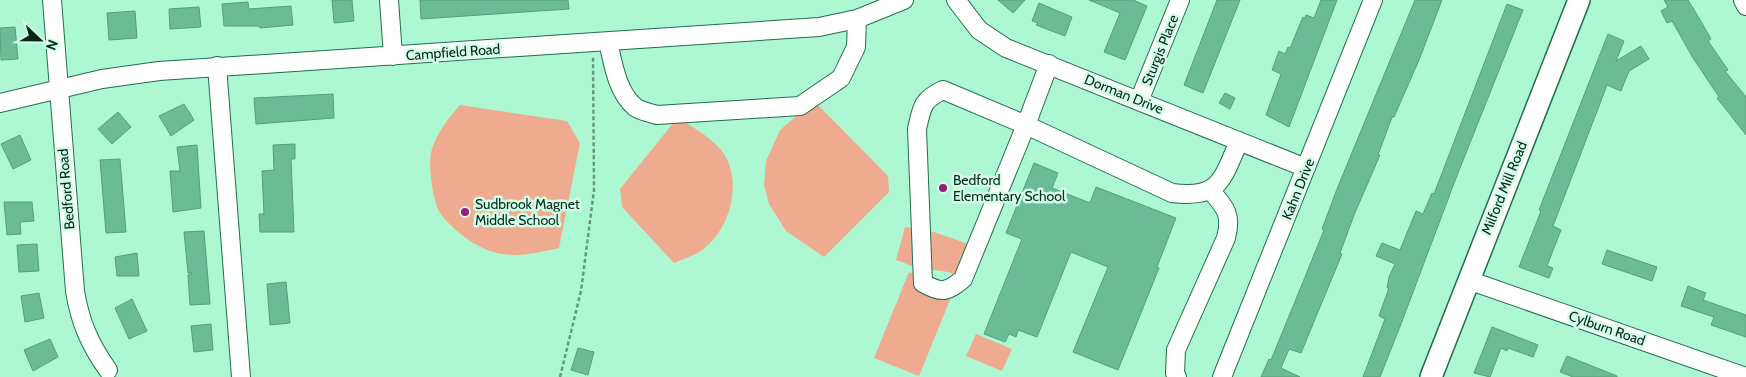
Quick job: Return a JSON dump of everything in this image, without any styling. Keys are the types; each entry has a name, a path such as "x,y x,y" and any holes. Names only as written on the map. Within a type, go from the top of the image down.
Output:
{"main road":[{"name":"Milford Mill Road","path":"1431,377 1579,0"}],"street":[{"name":"Bedford Road","path":"52,0 78,313 93,349 108,370"},
{"path":"389,0 392,56"},
{"name":"Campfield Road","path":"0,103 128,74 217,66 601,43 820,27 857,19 904,0"},
{"name":"Dorman Drive","path":"956,0 968,18 992,39 1006,48 1306,168"},
{"name":"Sturgis Place","path":"1140,101 1180,0"},
{"name":"Kahn Drive","path":"1222,377 1373,0"},
{"path":"1742,0 1746,6"},
{"path":"601,43 624,93 635,108 657,115 800,106 841,78 856,47 857,19"},
{"path":"1049,64 1026,125 963,280 950,290 936,291 923,283 917,129 921,110 928,97 943,90 1026,125 1172,193 1196,195 1211,191 1224,175 1239,141"},
{"path":"217,66 241,377"},
{"path":"1177,377 1175,374 1176,350 1226,238 1230,221 1221,202 1211,191"},
{"name":"Cylburn Road","path":"1468,280 1746,377"}],"path":[{"path":"560,377 581,291 594,190 601,43"}],"shaded area":[{"path":"814,101 888,176 889,192 824,257 786,231 769,204 764,185 766,161 780,130"},
{"path":"460,105 567,121 580,143 559,248 509,255 494,252 468,239 452,227 440,213 437,208 432,183 431,153 439,134"},
{"path":"678,117 706,136 721,150 728,162 732,175 733,189 727,217 712,241 699,252 674,263 622,207 620,189"},
{"path":"905,227 934,232 974,246 962,276 916,267 896,260"},
{"path":"909,272 954,290 919,376 874,358"},
{"path":"976,334 1012,349 1002,371 966,356"}],"building":[{"path":"332,0 352,0 354,21 334,23"},
{"path":"420,0 568,0 569,9 421,19"},
{"path":"998,0 1025,0 1013,13"},
{"path":"1089,0 1133,0 1147,6 1125,60 1104,52 1120,13"},
{"path":"1217,0 1240,0 1203,93 1184,85"},
{"path":"1321,0 1337,0 1289,127 1266,115 1281,74 1272,70 1279,51 1285,54 1288,47 1290,48 1303,17 1305,18 1306,15 1314,18"},
{"path":"1415,0 1442,0 1419,60 1394,117 1392,117 1378,155 1380,155 1340,253 1342,254 1301,353 1289,349 1281,368 1300,377 1261,377 1269,359 1271,360 1303,282 1324,230 1322,229 1337,189"},
{"path":"1664,0 1688,0 1699,18 1711,39 1708,41 1728,70 1725,71 1746,97 1746,135 1717,98 1719,97 1693,58 1672,21 1667,23 1661,11 1668,7"},
{"path":"248,2 249,9 291,6 293,25 260,28 259,26 224,26 222,4"},
{"path":"1039,3 1072,17 1065,36 1036,25 1038,23 1032,21"},
{"path":"1507,4 1523,10 1380,377 1363,377 1385,319 1379,316 1389,288 1387,288 1389,277 1395,264 1376,256 1382,243 1400,250 1416,211 1423,214 1432,193 1434,194"},
{"path":"199,7 201,27 170,29 169,9"},
{"path":"135,11 137,38 109,40 107,13"},
{"path":"15,27 18,59 1,60 0,28"},
{"path":"1608,34 1624,41 1616,61 1641,46 1649,59 1629,71 1621,91 1607,85 1553,226 1561,230 1547,266 1553,268 1549,278 1519,267 1541,211 1539,210"},
{"path":"1225,93 1235,98 1230,109 1219,103"},
{"path":"333,94 334,118 256,124 254,98"},
{"path":"184,104 194,120 171,136 159,116"},
{"path":"118,112 131,127 112,144 98,129"},
{"path":"20,135 31,160 13,169 1,144"},
{"path":"295,144 295,159 291,159 294,232 260,232 259,214 264,214 262,171 274,170 273,145"},
{"path":"197,145 201,208 173,212 170,171 180,171 177,147"},
{"path":"120,159 126,232 106,233 100,160"},
{"path":"1034,163 1058,173 1052,188 1090,203 1096,187 1176,218 1157,267 1159,268 1118,370 1073,352 1108,267 1071,252 1037,337 1018,330 1016,337 1009,334 1005,342 984,334 1022,239 1006,233"},
{"path":"4,202 32,202 34,221 20,222 21,234 7,235"},
{"path":"204,231 210,304 190,305 188,275 192,273 188,273 184,232"},
{"path":"37,244 39,271 19,272 17,245"},
{"path":"1607,250 1657,267 1652,281 1602,264"},
{"path":"137,253 139,276 117,276 115,257"},
{"path":"286,282 290,323 270,325 267,284"},
{"path":"1688,286 1706,293 1703,300 1746,315 1746,337 1711,325 1714,317 1681,306"},
{"path":"39,293 44,318 25,322 21,296"},
{"path":"132,299 147,331 129,339 115,308"},
{"path":"211,324 213,350 194,352 191,326"},
{"path":"1492,327 1538,345 1533,357 1508,348 1507,351 1501,348 1490,377 1474,373"},
{"path":"50,339 58,357 33,371 24,350"},
{"path":"578,348 594,352 588,375 571,370"},
{"path":"1567,356 1617,377 1573,377 1560,372"}],"place":[{"name":"Bedford Elementary School","path":"943,188"},
{"name":"Sudbrook Magnet Middle School","path":"465,212"}]}
